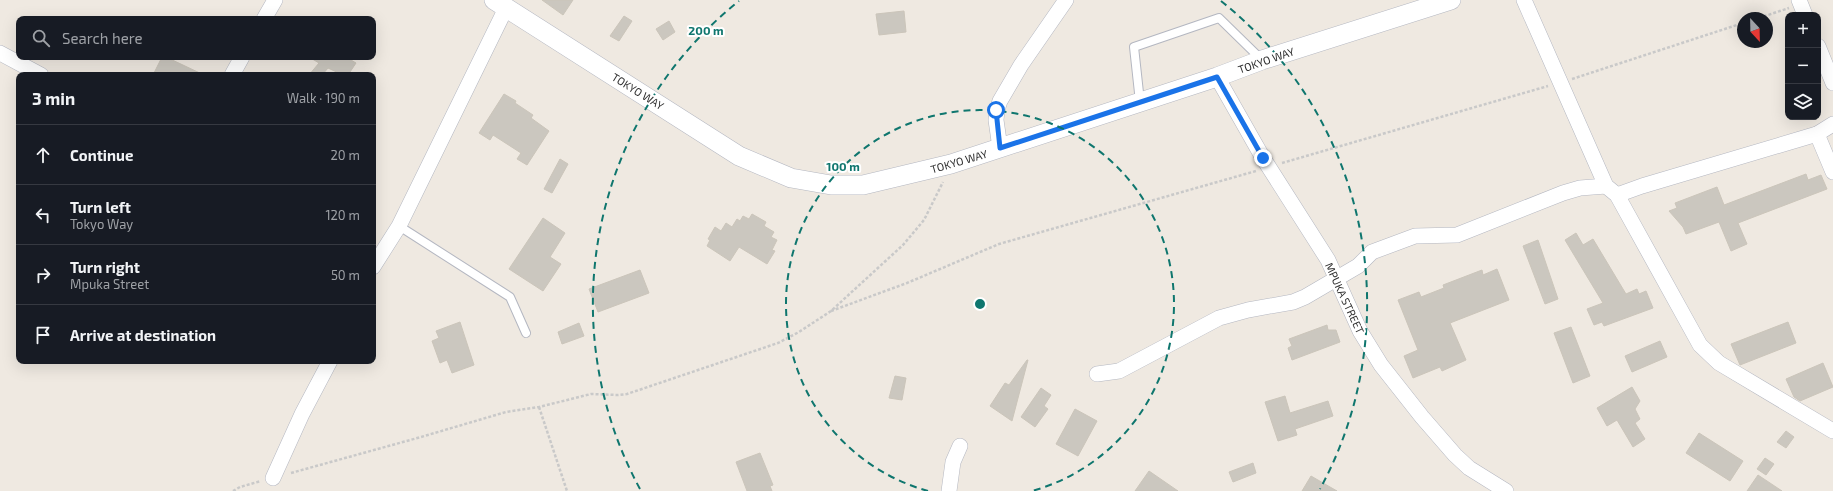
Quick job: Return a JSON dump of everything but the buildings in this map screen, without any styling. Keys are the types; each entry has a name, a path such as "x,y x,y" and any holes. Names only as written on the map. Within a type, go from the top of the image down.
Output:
{"street":[{"path":"266,16 275,0"},
{"path":"1000,148 996,110 1000,101 1021,65 1066,0"},
{"name":"TOKYO WAY","path":"500,4 739,156 791,178 831,185 863,185 951,164 1217,77 1262,60 1451,0"},
{"path":"1524,0 1611,191 1700,345 1719,363 1833,431"},
{"path":"1799,0 1804,12"},
{"path":"376,262 399,226 500,4"},
{"path":"1819,48 1833,83"},
{"path":"0,53 35,72"},
{"path":"234,72 240,60"},
{"name":"MPUKA STREET","path":"1217,77 1270,167 1328,260 1360,332 1381,365 1454,455 1469,468 1506,491"},
{"path":"1097,374 1119,371 1219,318 1248,310 1292,302 1319,290 1336,278 1358,266 1372,252 1415,236 1457,235 1563,193 1580,188 1611,191 1642,186 1817,134 1833,124"},
{"path":"1817,134 1833,172"},
{"path":"273,478 302,414 328,364"},
{"path":"949,491 953,462 960,446"}],"lane":[{"path":"1140,102 1134,47 1219,18 1262,60"},
{"path":"399,226 510,297 526,333"}],"path":[{"path":"831,311 908,283 999,244 1561,82 1737,25"},
{"path":"233,491 240,487 506,412 539,407 591,394 627,394 763,349 799,332 831,311 903,245 924,220 939,192 951,164"},
{"path":"539,407 567,491"}],"route":[{"path":"996,110 1000,148 1217,77 1263,158"}]}
